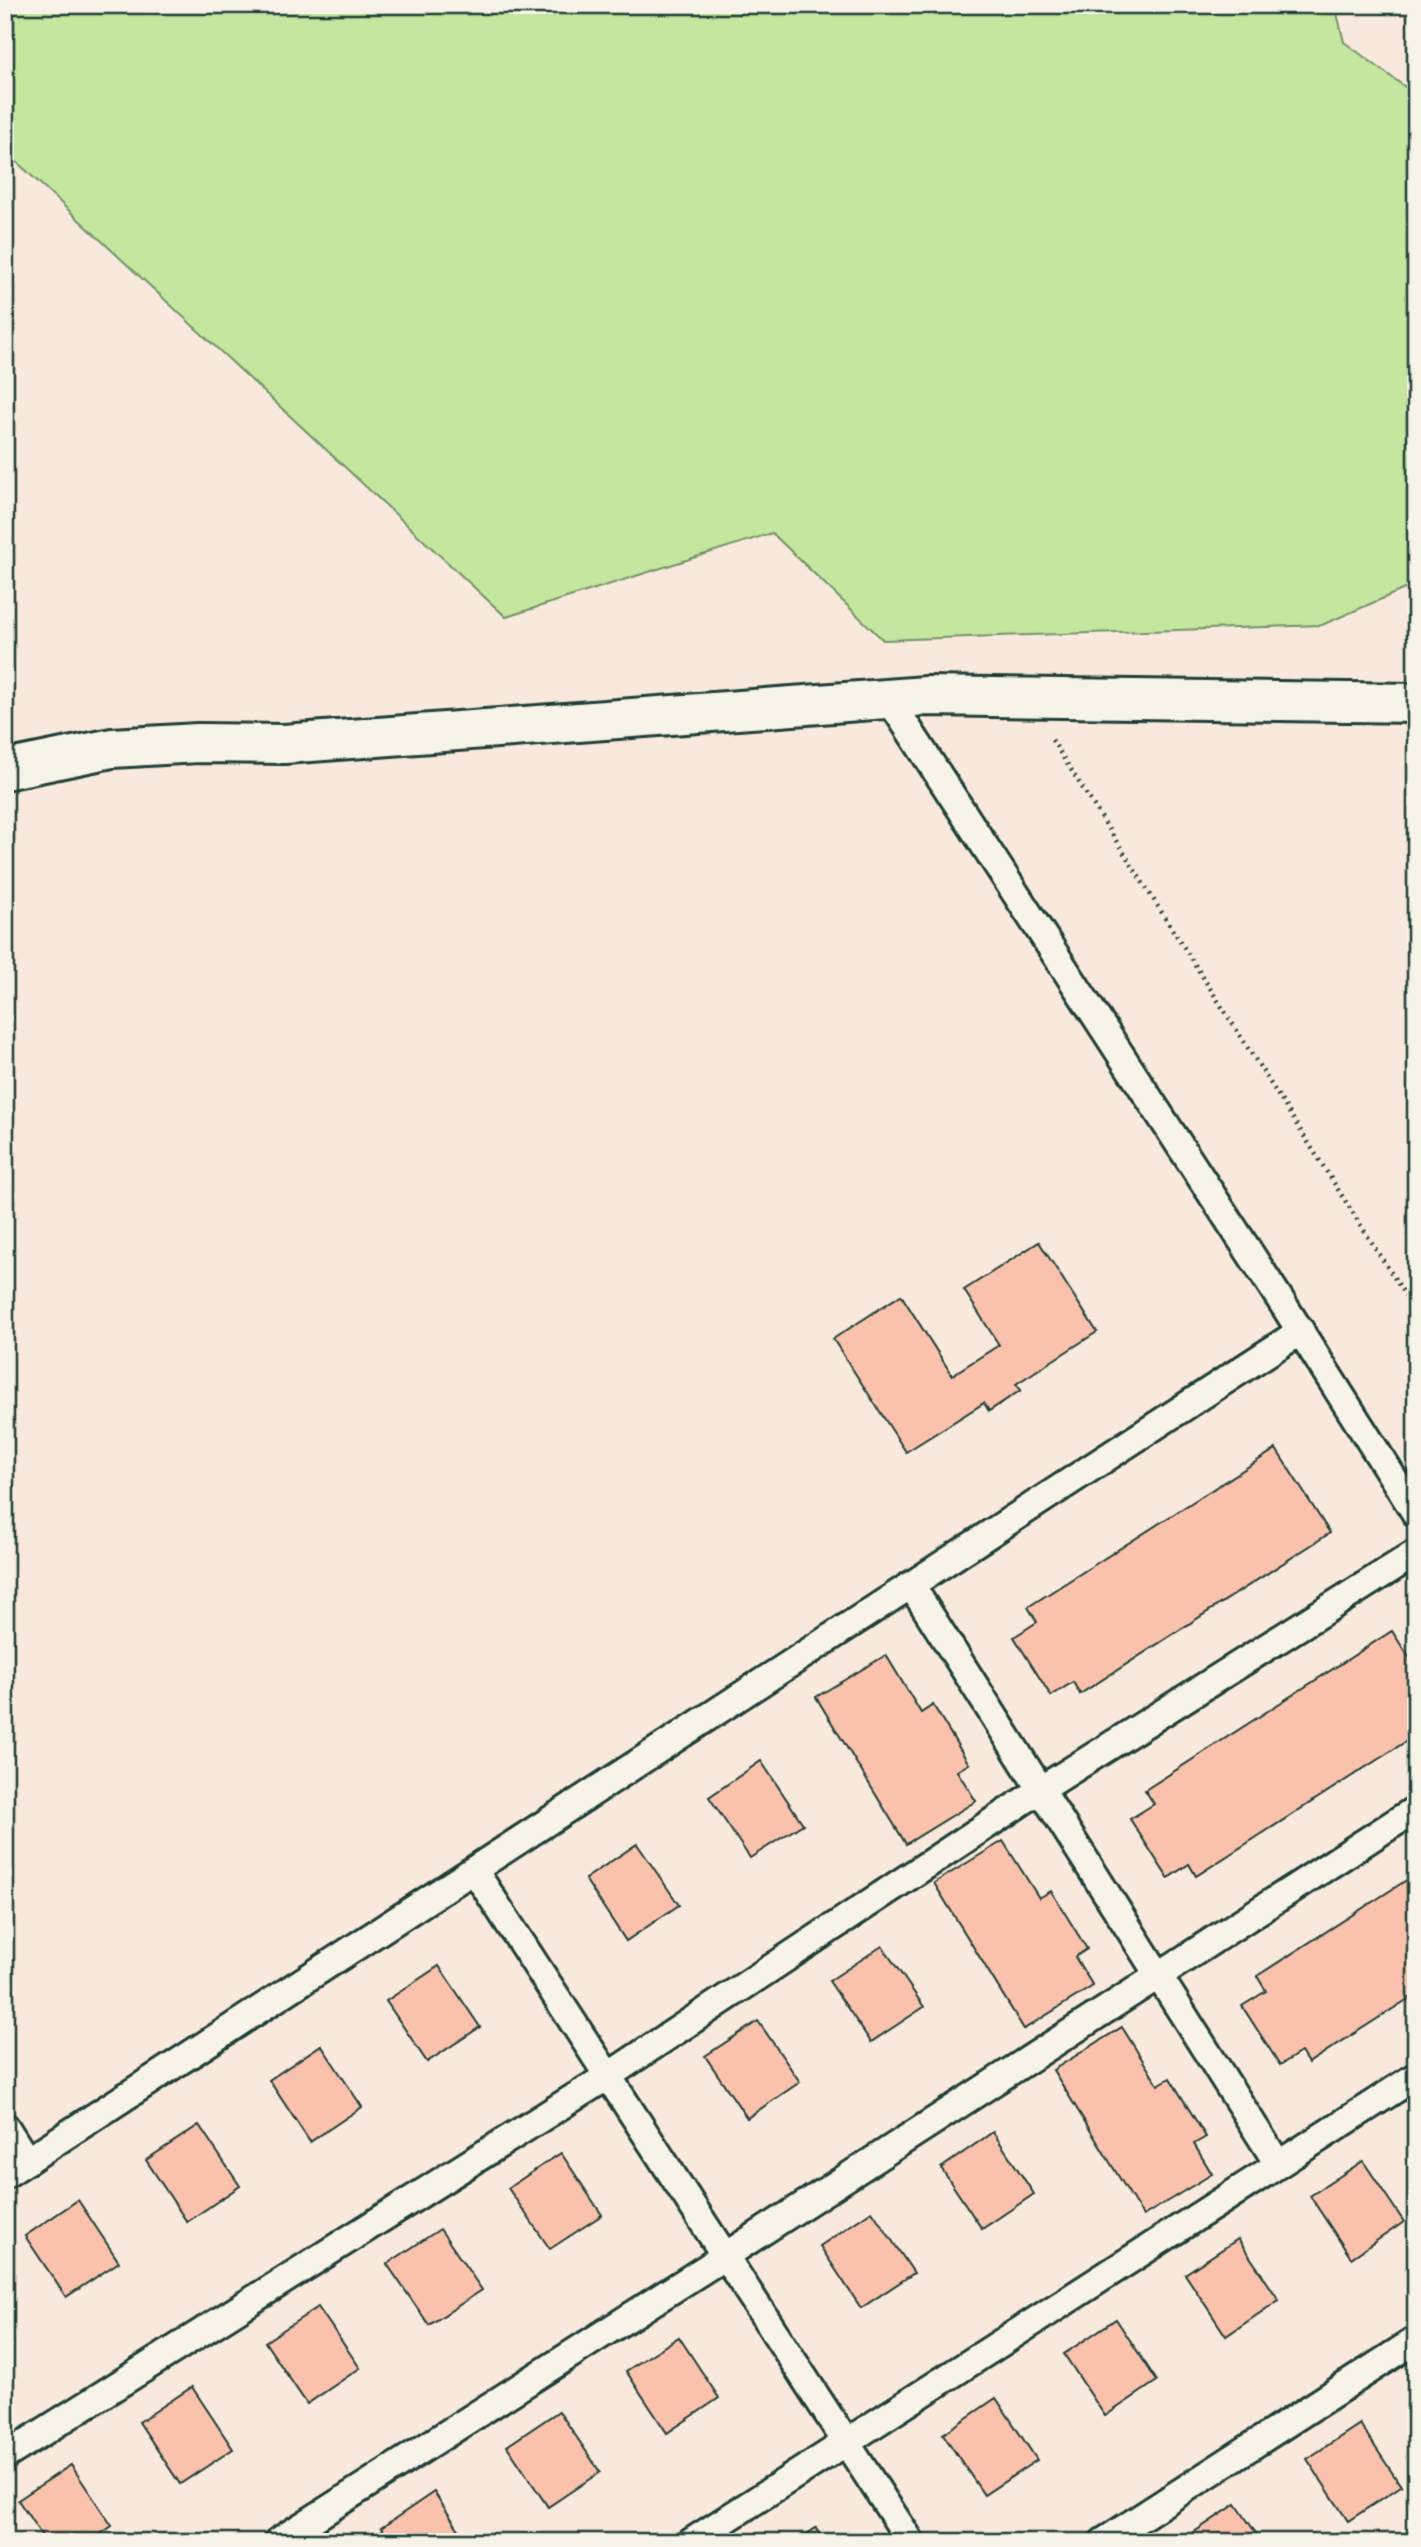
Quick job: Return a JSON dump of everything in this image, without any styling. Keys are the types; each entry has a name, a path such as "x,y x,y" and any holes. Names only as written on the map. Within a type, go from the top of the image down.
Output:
{"street":[{"path":"5,770 112,748 198,743 284,744 926,696 1416,704"}],"lane":[{"path":"890,699 1301,1331 1416,1514"},
{"path":"5,2175 1301,1331"},
{"path":"5,2456 608,2076 1040,1790 1416,1553"},
{"path":"911,1585 1278,2164"},
{"path":"278,2542 1416,1809"},
{"path":"474,1870 911,2542"},
{"path":"691,2542 1416,2076"},
{"path":"5,2126 27,2161"},
{"path":"1104,2542 1416,2340"}],"path":[{"path":"1026,698 1416,1312"}],"green space":[{"path":"5,5 1335,5 1344,42 1416,95 1416,584 1322,625 883,640 772,533 506,617 5,151"}],"building":[{"path":"1039,1242 1097,1332 1016,1384 1021,1390 989,1411 984,1403 906,1452 833,1339 901,1295 952,1375 999,1345 964,1290"},
{"path":"1276,1449 1330,1533 1080,1694 1073,1682 1051,1696 1014,1637 1037,1622 1028,1607"},
{"path":"1392,1631 1416,1668 1416,1735 1196,1876 1189,1864 1168,1878 1130,1819 1154,1804 1145,1790"},
{"path":"886,1655 921,1713 933,1705 969,1764 957,1771 976,1801 906,1844 816,1697"},
{"path":"761,1761 803,1824 750,1858 709,1797"},
{"path":"1003,1841 1039,1898 1051,1891 1087,1949 1075,1957 1093,1986 1024,2029 934,1883"},
{"path":"637,1844 679,1905 626,1941 585,1879"},
{"path":"1416,1874 1416,1994 1308,2063 1301,2052 1280,2065 1242,2006 1266,1991 1257,1976"},
{"path":"882,1946 924,2007 871,2042 829,1981"},
{"path":"439,1966 480,2027 427,2062 386,2001"},
{"path":"758,2021 800,2082 747,2118 705,2056"},
{"path":"1122,2027 1158,2085 1170,2078 1206,2137 1194,2144 1212,2174 1143,2216 1053,2070"},
{"path":"321,2045 362,2107 310,2142 269,2080"},
{"path":"199,2125 240,2186 187,2222 146,2160"},
{"path":"993,2132 1034,2194 982,2229 941,2168"},
{"path":"561,2153 602,2215 550,2249 508,2188"},
{"path":"1363,2161 1404,2222 1351,2258 1310,2196"},
{"path":"78,2200 119,2262 66,2297 25,2236"},
{"path":"872,2211 914,2273 861,2308 820,2246"},
{"path":"440,2229 482,2290 429,2325 387,2264"},
{"path":"1238,2239 1279,2300 1226,2336 1185,2274"},
{"path":"318,2307 360,2368 307,2404 265,2342"},
{"path":"1116,2319 1157,2381 1105,2416 1064,2354"},
{"path":"679,2337 719,2398 667,2433 626,2371"},
{"path":"192,2387 233,2449 180,2484 139,2422"},
{"path":"996,2398 1037,2460 984,2495 943,2434"},
{"path":"559,2411 600,2472 548,2507 507,2446"},
{"path":"1360,2424 1401,2486 1348,2521 1307,2459"},
{"path":"71,2465 112,2526 89,2542 46,2542 18,2500"},
{"path":"434,2492 467,2542 391,2542 381,2528"},
{"path":"1236,2504 1262,2542 1185,2542 1184,2539"},
{"path":"816,2528 825,2542 795,2542"}]}
